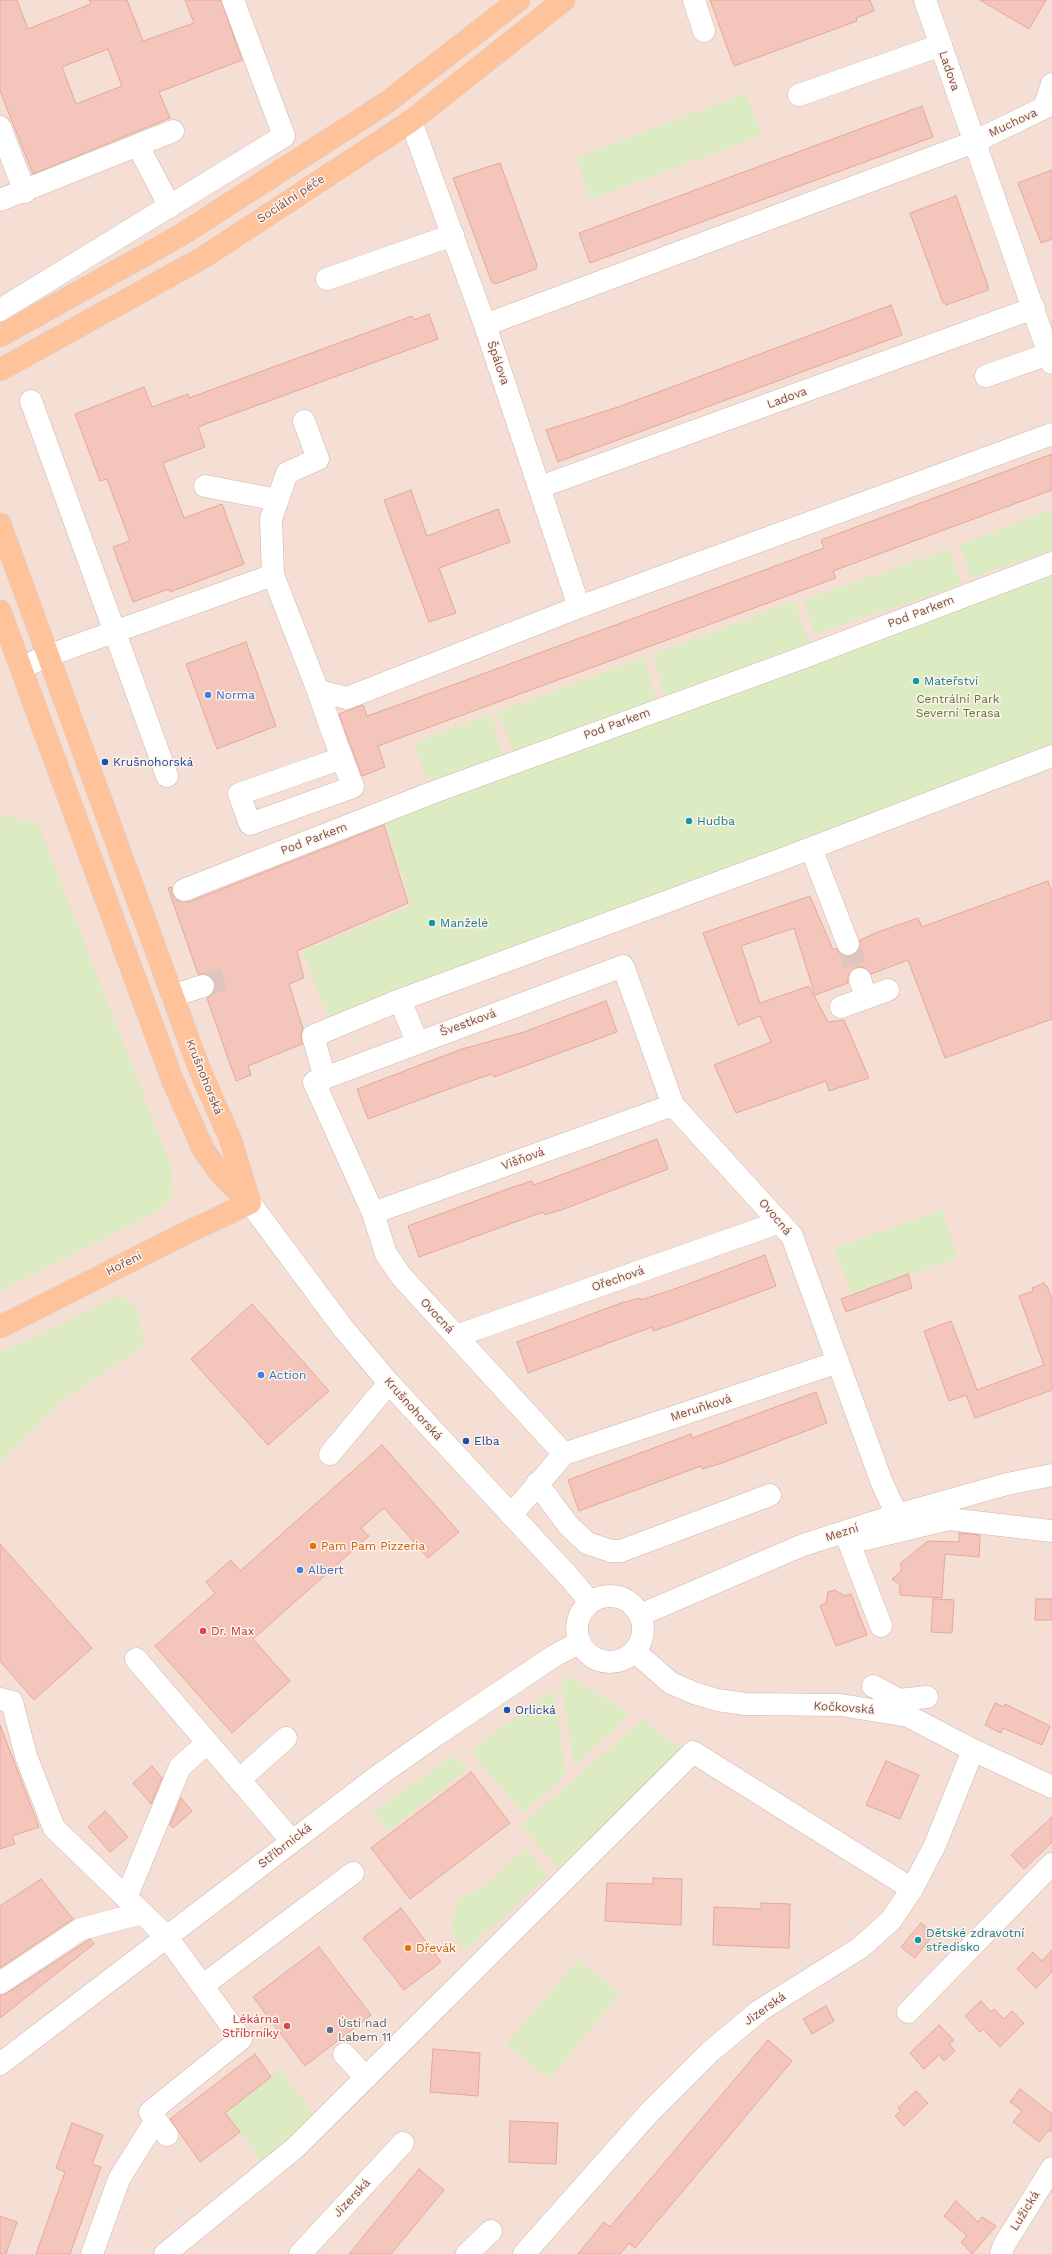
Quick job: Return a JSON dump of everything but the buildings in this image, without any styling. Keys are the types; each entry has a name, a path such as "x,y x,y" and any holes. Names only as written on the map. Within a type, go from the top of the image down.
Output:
{"main road":[{"path":"0,336 181,235 373,111 404,90 518,0"},
{"name":"Sociální péče","path":"0,370 204,257 411,121 564,0"},
{"name":"Krušnohorská","path":"0,524 172,996 199,1068 231,1140 250,1203"},
{"name":"Krušnohorská","path":"0,611 172,1079 204,1151 222,1175 250,1203"},
{"name":"Hoření","path":"0,1327 186,1233 250,1203"}],"street":[{"path":"0,310 284,136 233,0"},
{"path":"694,0 704,30"},
{"name":"Ladova","path":"925,0 1034,308 1050,359"},
{"path":"799,95 941,45"},
{"path":"1048,106 1052,84"},
{"name":"Muchova","path":"974,142 1048,106"},
{"name":"Špálova","path":"411,121 485,325 579,607"},
{"path":"0,127 25,192"},
{"path":"0,200 25,192 173,131"},
{"path":"485,325 974,142"},
{"path":"138,146 170,207"},
{"path":"328,279 453,235"},
{"name":"Ladova","path":"540,487 1034,308"},
{"path":"986,376 1050,359"},
{"path":"32,401 114,633 167,776"},
{"path":"304,421 318,459 287,473 271,519 273,575 353,787 250,824 240,794 342,758"},
{"path":"318,691 347,698 579,607 1052,434"},
{"path":"205,486 278,500"},
{"name":"Pod Parkem","path":"184,890 441,789 802,658 1052,563"},
{"path":"21,668 47,656 273,575"},
{"path":"417,1042 400,1000 811,848 1052,756"},
{"path":"811,848 848,944"},
{"name":"Ovocná","path":"623,966 673,1105 792,1236 882,1483 897,1515"},
{"name":"Švestková","path":"320,1080 417,1042 623,966"},
{"path":"172,996 203,986"},
{"path":"841,1007 863,989 888,990"},
{"name":"Ovocná","path":"400,1000 313,1036 320,1080 372,1213 386,1254 401,1276 564,1454"},
{"name":"Višňová","path":"372,1213 673,1105"},
{"name":"Krušnohorská","path":"250,1203 343,1328 389,1383 590,1602"},
{"name":"Ořechová","path":"456,1336 780,1222"},
{"name":"Meruňková","path":"564,1454 838,1362"},
{"path":"330,1454 389,1383"},
{"path":"511,1515 537,1483 564,1454"},
{"name":"Mezní","path":"640,1615 797,1548 847,1538 897,1515 1007,1484 1052,1475"},
{"path":"537,1483 568,1525 587,1543 611,1551 621,1551 770,1495"},
{"path":"881,1626 847,1538 949,1519 1052,1531"},
{"path":"600,1597 620,1597 629,1602 640,1615 643,1628 642,1637 634,1651 621,1660 604,1661 589,1654 580,1642 577,1623 580,1615 590,1602 600,1597"},
{"name":"Stříbrnická","path":"0,2064 167,1937 291,1840 439,1733 554,1656 580,1642"},
{"name":"Kočkovská","path":"634,1651 671,1683 694,1694 717,1700 746,1704 898,1706 908,1716 973,1750 1052,1787"},
{"path":"136,1659 291,1840"},
{"path":"873,1686 898,1706 927,1696"},
{"path":"0,1700 12,1702 26,1756 54,1828 167,1937 241,2039 150,2112 162,2127 119,2179 92,2254"},
{"path":"239,1780 286,1738"},
{"path":"126,1898 180,1767 207,1743"},
{"name":"Jizerská","path":"524,2254 648,2114 710,2052 759,2011 860,1948 891,1920 912,1889 935,1845 973,1750"},
{"path":"165,2254 295,2148 693,1752 912,1889"},
{"path":"908,2012 1052,1864"},
{"path":"202,1986 353,1873"},
{"path":"0,1983 82,1929 142,1913"},
{"path":"344,2054 366,2078"},
{"name":"Jizerská","path":"300,2254 403,2143"},
{"name":"Lužická","path":"1001,2254 1004,2245 1052,2168"},
{"path":"467,2254 491,2231"}],"shaded area":[{"path":"0,0 1052,0 1052,2254 0,2254"}],"green space":[{"path":"746,93 761,136 590,199 576,158"},
{"path":"1052,509 1052,550 971,578 960,545"},
{"path":"950,549 961,585 815,634 803,600"},
{"name":"Centrální Park Severní Terasa","path":"1052,572 1052,770 442,991 335,1037 303,951 412,906 384,820"},
{"path":"794,601 809,643 665,699 653,655"},
{"path":"644,657 656,701 513,752 498,712"},
{"path":"491,714 503,757 437,781 425,777 414,743"},
{"path":"0,814 39,825 172,1169 174,1194 162,1209 0,1291"},
{"path":"943,1210 957,1258 852,1294 834,1248"},
{"path":"121,1295 137,1310 145,1346 62,1400 0,1462 0,1353"},
{"path":"569,1676 630,1714 574,1766 561,1684"},
{"path":"553,1689 566,1774 523,1814 471,1751"},
{"path":"642,1720 682,1749 558,1868 521,1825"},
{"path":"454,1755 467,1770 388,1831 374,1812"},
{"path":"526,1848 548,1876 465,1951 450,1930 459,1899 483,1888"},
{"path":"578,1960 620,1993 550,2079 506,2045"},
{"path":"280,2070 319,2121 266,2165 225,2113"}],"tunnel":[{"path":"848,944 860,979"},
{"path":"203,986 234,975"}],"place":[{"name":"Mateřství","path":"916,681"},
{"name":"Norma","path":"208,695"},
{"name":"Krušnohorská","path":"105,762"},
{"name":"Hudba","path":"689,821"},
{"name":"Manželé","path":"432,923"},
{"name":"Action","path":"261,1375"},
{"name":"Elba","path":"466,1441"},
{"name":"Pam Pam Pizzeria","path":"313,1546"},
{"name":"Albert","path":"300,1570"},
{"name":"Dr. Max","path":"203,1631"},
{"name":"Orlická","path":"507,1710"},
{"name":"Dětské zdravotní středisko","path":"918,1940"},
{"name":"Dřevák","path":"408,1948"},
{"name":"Lékárna Stříbrníky","path":"287,2026"},
{"name":"Ústí nad Labem 11","path":"330,2030"}]}
